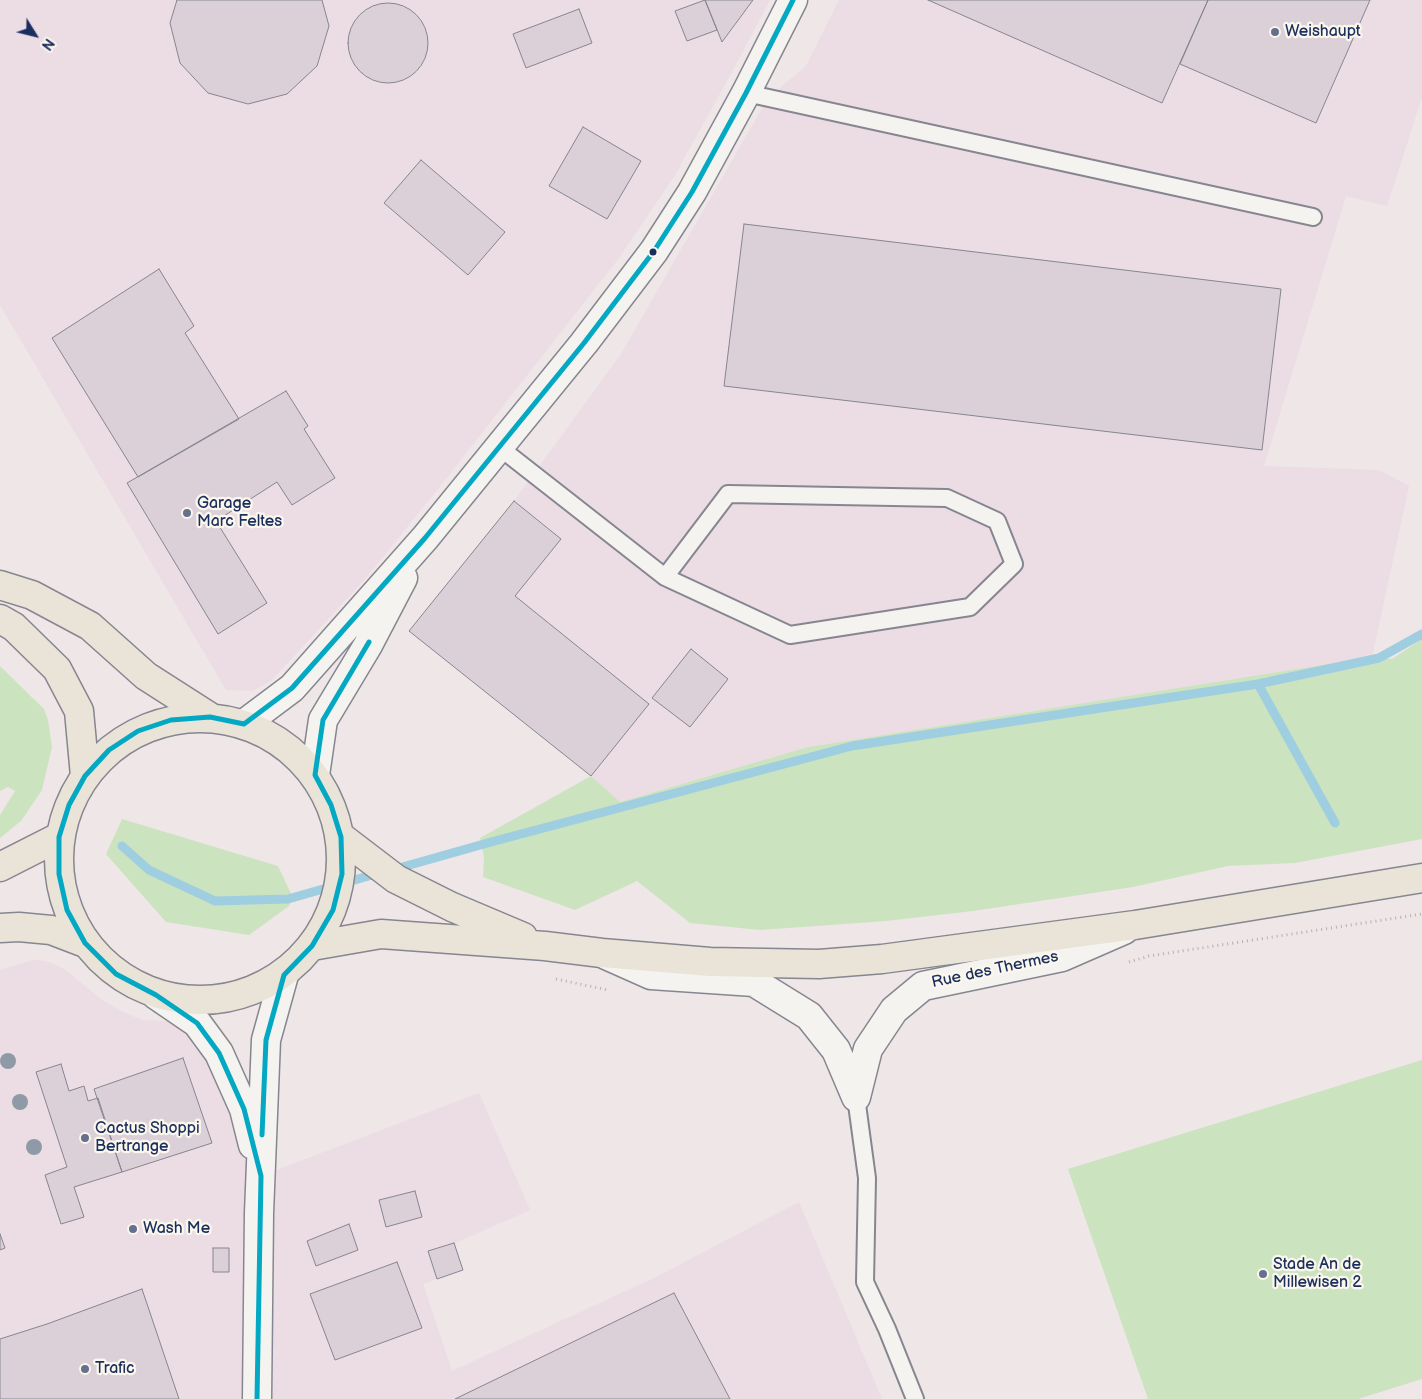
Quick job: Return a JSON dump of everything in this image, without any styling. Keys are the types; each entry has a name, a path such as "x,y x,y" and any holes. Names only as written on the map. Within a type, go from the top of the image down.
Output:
{"main road":[{"path":"0,585 32,595 90,626 146,676 210,716 244,724 284,744 315,775 332,804 340,837 342,874 333,910 312,946 284,974 244,995 200,1002 156,995 116,974 85,943 67,910 59,874 60,837 69,805 85,776 109,750 138,731 171,720 210,716"},
{"path":"0,619 14,626 57,669 79,711 85,776"},
{"path":"0,867 60,837"},
{"path":"340,837 396,879 452,907 546,946"},
{"path":"312,946 381,934 546,946 602,953 710,962 819,964 882,959 1135,925 1422,878"},
{"path":"0,928 19,927 51,930 85,943"}],"street":[{"path":"244,724 292,688 425,538 584,343 654,251 692,192 746,94 793,0"},
{"path":"315,775 324,720 368,645 425,538"},
{"name":"Rue des Thermes","path":"856,1097 868,1049 894,1010 923,986 1062,957 1135,925"},
{"name":"Rue des Thermes","path":"602,953 651,975 754,982 809,1016 836,1050 856,1097"},
{"path":"257,1399 261,1176 266,1040 284,974"},
{"path":"156,995 197,1023 219,1053 244,1109 261,1176"}],"lane":[{"path":"746,94 1313,217"},
{"path":"499,447 665,577 790,635 970,607 1014,564 997,521 946,498 728,494 665,577"},
{"name":"Rue des Thermes","path":"856,1097 867,1178 865,1282 887,1328 915,1399"}],"path":[{"path":"1121,964 1149,956 1422,914"},
{"path":"554,979 611,991"}],"shaded area":[{"path":"0,0 770,0 675,175 619,258 366,578 271,681 252,691 226,690 0,305"},
{"path":"839,0 1422,0 1422,97 1387,206 1346,196 1264,466 1379,470 1409,486 1372,657 808,747 619,802 591,776 409,631 514,501 621,354 768,98 806,66"},
{"path":"33,960 46,961 63,968 102,1000 142,1020 197,1023 261,1176 479,1093 530,1210 455,1243 463,1270 423,1284 452,1371 654,1278 799,1202 882,1399 0,1399 0,970"}],"green space":[{"path":"1422,639 1422,839 1295,863 1228,866 1133,887 973,911 886,921 760,930 690,923 637,881 575,910 483,877 484,857 480,838 591,776 620,802 808,747 1372,657 1392,659"},
{"path":"0,666 44,709 48,720 52,747 42,790 21,821 0,838 0,815 15,791 8,787 0,791"},
{"path":"122,819 278,866 293,898 289,906 249,935 166,922 106,854"},
{"name":"Stade An de Millewisen 2","path":"1422,1060 1422,1379 1358,1399 1148,1399 1068,1169"}],"building":[{"path":"177,0 322,0 329,26 317,66 287,94 248,104 208,93 180,63 170,23"},
{"path":"705,0 717,30 687,41 675,11"},
{"path":"705,0 753,0 722,42"},
{"path":"928,0 1208,0 1162,103"},
{"name":"Weishaupt","path":"1208,0 1370,0 1316,123 1180,64"},
{"path":"388,3 403,6 416,15 425,28 428,43 425,58 416,71 403,80 388,83 373,80 360,71 351,58 348,43 351,28 360,15 373,6"},
{"path":"579,9 592,43 526,68 513,34"},
{"path":"583,127 641,161 607,219 549,186"},
{"path":"421,160 505,232 468,275 384,203"},
{"path":"744,224 1281,289 1262,450 724,386"},
{"path":"159,269 194,326 185,333 239,419 138,477 52,338"},
{"name":"Garage Marc Feltes","path":"286,391 308,426 304,429 335,478 292,505 277,482 216,521 267,603 218,634 127,483"},
{"path":"514,501 561,539 515,596 649,704 591,776 409,631"},
{"path":"691,649 728,679 690,727 652,698"},
{"path":"183,1058 212,1143 122,1172 94,1089"},
{"path":"61,1064 69,1091 84,1086 88,1101 98,1098 122,1172 74,1187 84,1217 61,1224 45,1175 67,1167 36,1072"},
{"path":"415,1191 422,1217 386,1227 379,1200"},
{"path":"349,1224 358,1250 316,1266 307,1241"},
{"path":"0,1234 5,1248 0,1250"},
{"path":"454,1243 463,1270 437,1279 428,1251"},
{"path":"213,1248 229,1248 229,1272 213,1272"},
{"path":"397,1262 422,1328 335,1360 310,1294"},
{"name":"Trafic","path":"142,1289 179,1399 0,1399 0,1339"},
{"path":"674,1293 730,1399 455,1399"}],"waterway":[{"path":"392,870 852,746 1258,684 1379,658 1422,634"},
{"path":"1258,684 1335,823"},
{"path":"122,846 149,870 215,901 288,899 379,873"}],"transit line":[{"path":"257,1399 261,1176 244,1109 219,1053 197,1023 156,995 116,974 85,943 67,910 59,874 59,837 69,805 85,776 109,750 138,731 171,720 210,717 244,724 292,688 425,538 584,343 654,251 692,192 746,93 793,0"},
{"path":"262,1135 266,1040 284,975 312,946 333,910 342,874 341,837 331,805 315,775 323,720 369,642"}],"place":[{"name":"Weishaupt","path":"1275,32"},
{"name":"Garage Marc Feltes","path":"187,513"},
{"name":"Cactus Shoppi Bertrange","path":"85,1138"},
{"name":"Wash Me","path":"133,1229"},
{"name":"Stade An de Millewisen 2","path":"1263,1274"},
{"name":"Trafic","path":"85,1369"}]}
